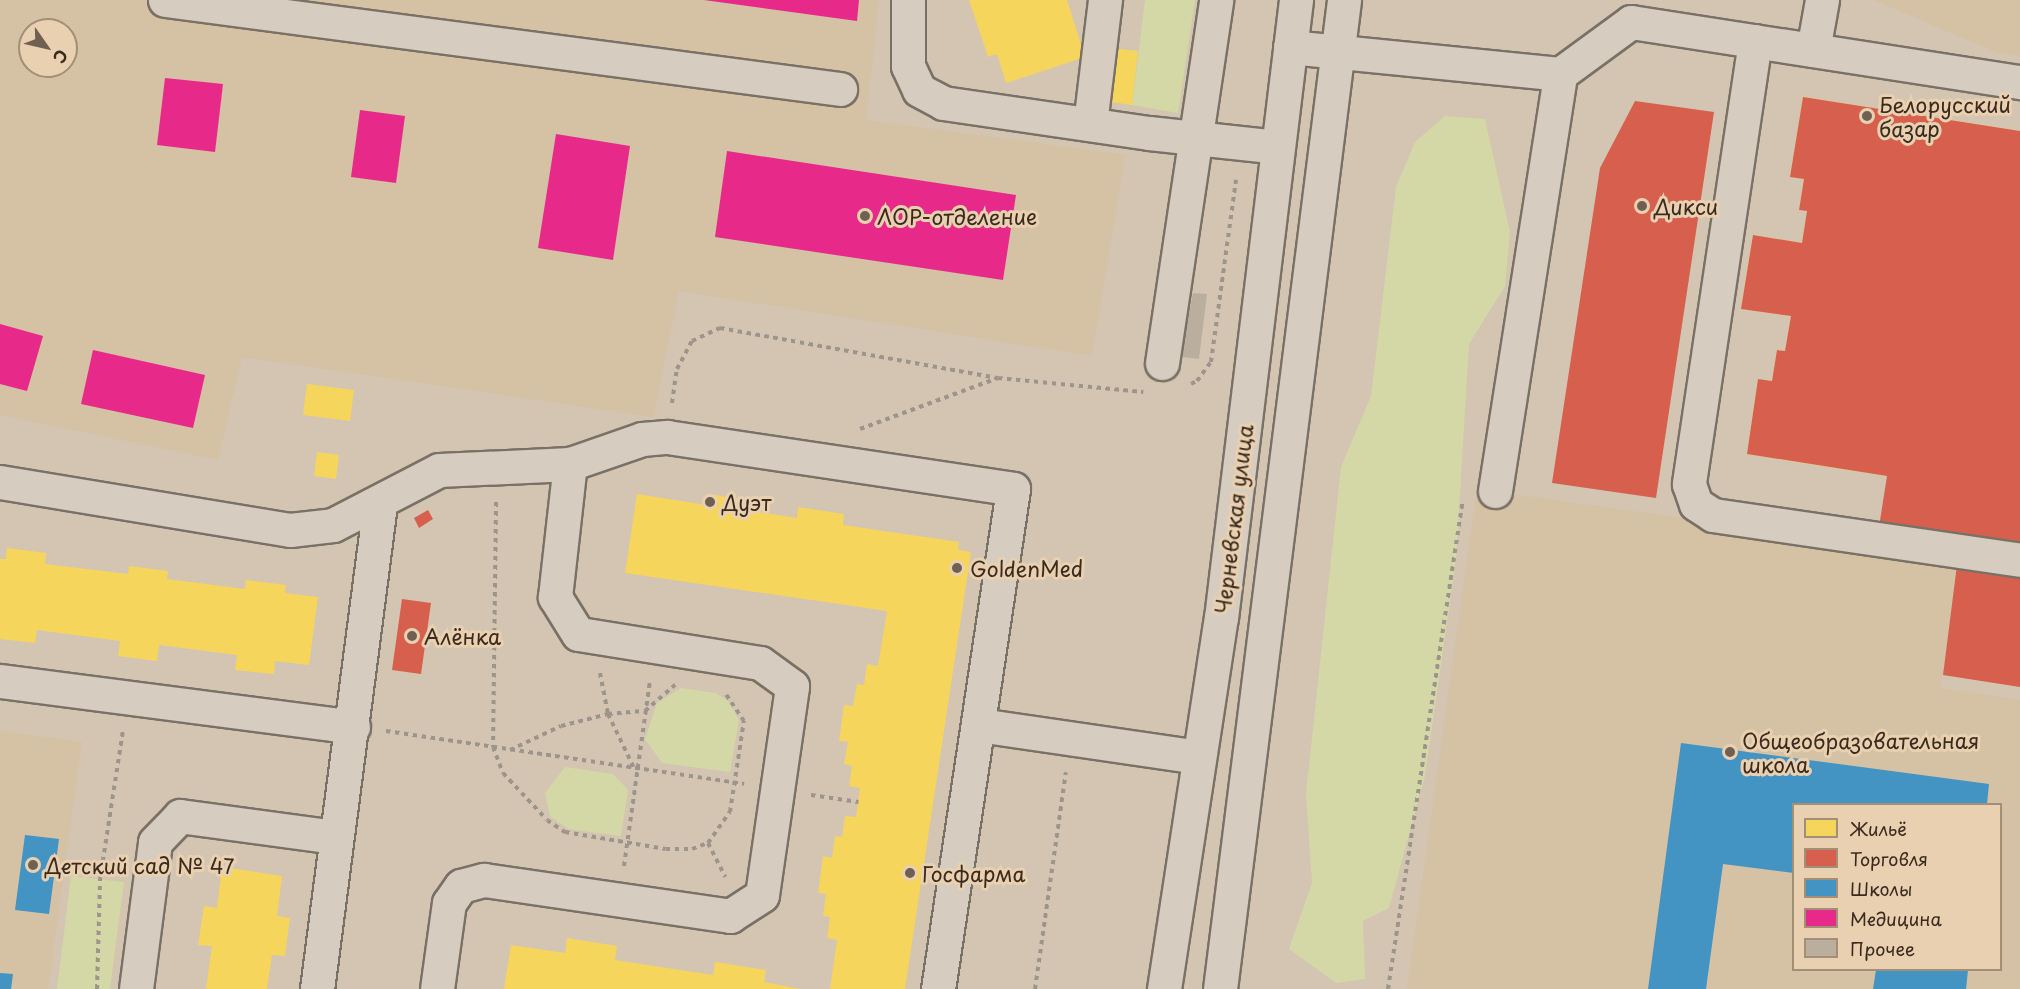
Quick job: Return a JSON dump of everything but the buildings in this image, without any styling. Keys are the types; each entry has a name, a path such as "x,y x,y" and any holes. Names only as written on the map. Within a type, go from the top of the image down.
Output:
{"main road":[{"path":"165,0 840,89"},
{"path":"908,0 908,66 919,90 943,103 1277,147"},
{"path":"1090,124 1105,0"},
{"path":"1162,363 1216,0"},
{"name":"Черневская улица","path":"1164,989 1221,618 1296,0"},
{"path":"1220,989 1344,0"},
{"path":"1814,50 1822,0"},
{"path":"1290,46 1560,74 1631,22 2020,82"},
{"path":"1755,41 1689,484 1696,504 1713,515 2020,560"},
{"path":"1495,491 1560,74"},
{"path":"0,482 290,530 333,525 380,504 439,470 570,464 642,439 668,437 1013,489 938,989"},
{"path":"437,989 449,903 461,886 484,880 730,916 762,895 792,686 760,663 578,634 555,597 570,464"},
{"path":"316,989 335,837 353,727 380,504"},
{"path":"0,681 353,727"},
{"path":"979,725 1199,758"},
{"path":"136,989 155,842 180,816 335,837"}],"path":[{"path":"1187,385 1197,381 1211,362 1225,240 1243,144"},
{"path":"668,437 677,369 692,341 720,328 998,378 1147,392"},
{"path":"855,431 998,378"},
{"path":"497,467 493,747 503,772 547,820 565,832 627,843 692,849 708,843 730,812 744,721 720,689"},
{"path":"1388,989 1462,501"},
{"path":"593,637 608,714 636,768"},
{"path":"619,900 636,768 656,646"},
{"path":"510,750 561,726 608,714 645,711 661,694 683,683"},
{"path":"97,989 100,879 127,698"},
{"path":"353,727 858,802"},
{"path":"1035,989 1071,738"}],"shaded area":[{"path":"0,0 879,0 866,120 1125,155 1092,356 679,291 653,417 242,357 218,460 0,415"},
{"path":"1874,0 2020,0 2020,56 1998,53"},
{"name":"Общеобразовательная школа","path":"1477,489 1958,557 1941,688 2020,700 2020,989 1407,989"},
{"name":"Детский сад № 47","path":"0,731 82,742 48,989 0,989"}],"green space":[{"path":"1145,0 1195,0 1178,113 1132,105"},
{"path":"1445,116 1485,119 1510,232 1505,286 1469,344 1456,560 1425,776 1389,908 1363,921 1365,979 1336,983 1289,949 1312,883 1306,794 1341,467 1371,396 1396,187 1415,142"},
{"path":"681,688 716,693 728,701 739,720 730,772 662,763 645,739 657,703"},
{"path":"565,767 613,774 628,790 621,836 568,829 550,816 545,793"},
{"path":"71,876 124,882 110,989 57,989"}],"place":[{"name":"Белорусский базар","path":"1867,116"},
{"name":"Дикси","path":"1642,206"},
{"name":"ЛОР-отделение","path":"865,216"},
{"name":"Дуэт","path":"710,502"},
{"name":"GoldenMed","path":"957,568"},
{"name":"Алёнка","path":"412,636"},
{"name":"Общеобразовательная школа","path":"1730,752"},
{"name":"Детский сад № 47","path":"33,865"},
{"name":"Госфарма","path":"910,873"}]}
